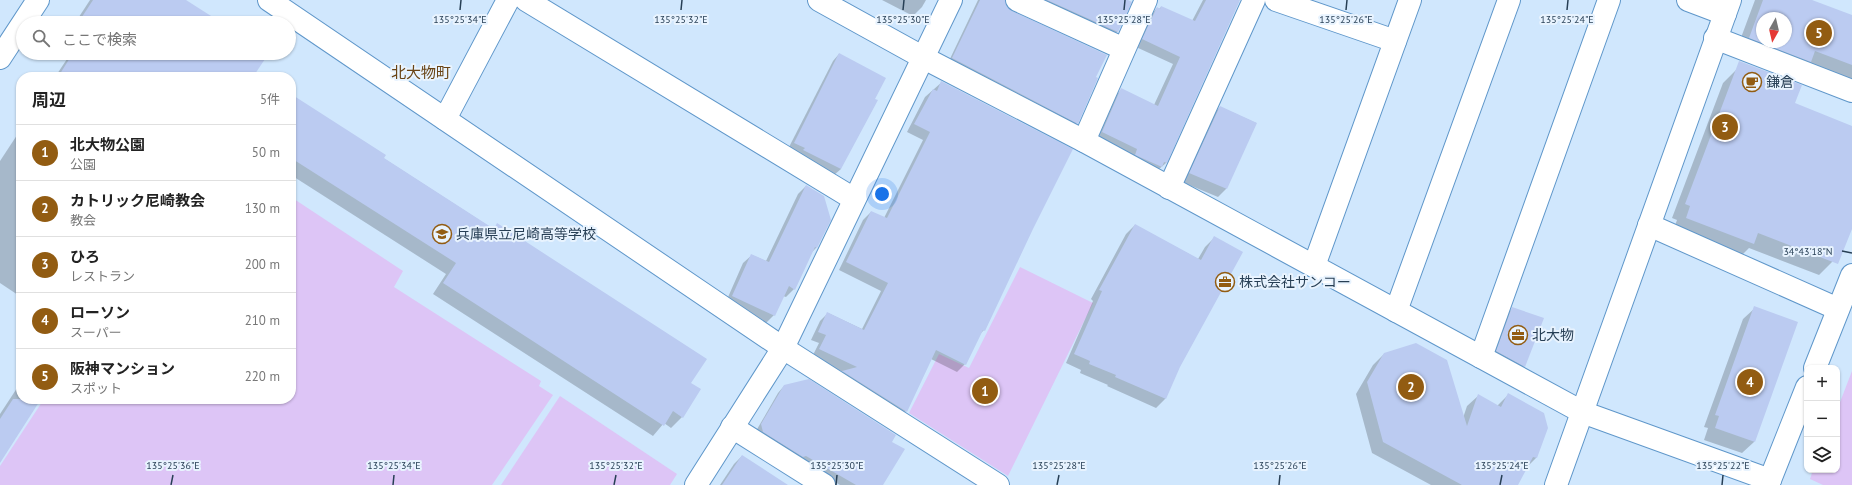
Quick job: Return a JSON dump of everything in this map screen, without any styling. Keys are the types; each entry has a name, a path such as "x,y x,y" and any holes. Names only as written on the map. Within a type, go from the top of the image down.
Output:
{"street":[{"path":"28,16 38,0"},
{"path":"269,0 292,16"},
{"path":"445,120 508,0"},
{"path":"526,0 854,199"},
{"path":"819,0 924,58 1084,141 1582,412 1769,483 1804,395"},
{"path":"696,485 783,348 951,0"},
{"path":"1017,0 1124,49"},
{"path":"1084,141 1146,0"},
{"path":"1170,188 1254,0"},
{"path":"1276,0 1395,40"},
{"path":"1314,266 1410,0"},
{"path":"1396,311 1509,0"},
{"path":"1481,357 1609,0"},
{"path":"1556,485 1727,7 1688,0"},
{"path":"296,18 783,348 998,485"},
{"path":"0,58 16,34"},
{"path":"1715,38 1852,92"},
{"path":"1649,225 1838,309"},
{"path":"1816,365 1852,275"},
{"path":"732,427 824,485"}],"shaded area":[{"path":"296,200 403,271 394,287 541,381 539,386 553,395 492,485 0,485 0,466 41,404 296,404"},
{"path":"1020,267 1093,303 1008,476 909,413 939,354 969,368"},
{"path":"1852,371 1852,485 1823,485 1810,479 1812,473 1840,473 1840,402"},
{"path":"560,396 677,474 670,485 501,485"}],"building":[{"path":"93,0 186,0 211,16 83,16"},
{"path":"980,0 1005,0 1007,7 1012,11 1107,55 1096,77 1098,78 1078,124 952,58"},
{"path":"1047,0 1128,0 1132,2 1118,32"},
{"path":"1206,0 1240,0 1167,163 1164,162 1162,167 1135,155 1137,149 1102,132 1121,88 1158,106 1180,57 1142,39 1157,7 1160,9 1161,6 1195,21"},
{"path":"1763,0 1812,0 1852,15 1852,65 1815,51 1811,62 1775,48 1792,48 1792,12 1759,12"},
{"path":"1756,19 1756,41 1749,38"},
{"path":"839,53 886,78 875,99 878,100 841,169 803,150 805,148 794,143"},
{"path":"69,60 264,60 256,72 61,72"},
{"path":"1739,61 1802,85 1795,103 1852,126 1852,229 1838,264 1758,233 1754,244 1686,218 1690,206 1685,204"},
{"path":"941,81 1073,149 985,331 983,330 966,365 936,350 907,412 842,371 857,367 819,349 826,335 818,332 827,312 864,330 888,283 846,262 871,211 887,218 930,132 914,124 933,89 937,91"},
{"path":"296,97 386,155 384,158 494,229 497,223 707,359 691,383 701,389 683,418 673,411 664,426 443,283 456,263 296,161"},
{"path":"1220,106 1257,123 1227,189 1189,173"},
{"path":"806,185 824,196 831,220 817,248 815,247 795,290 789,286 775,316 732,296 751,254 769,262"},
{"path":"1135,224 1201,260 1214,236 1243,252 1180,367 1166,399 1115,377 1116,375 1089,364 1090,361 1074,354 1102,291 1099,290"},
{"path":"1754,306 1798,322 1755,442 1715,428 1719,416 1715,415"},
{"name":"北大物","path":"1512,307 1544,318 1525,367 1496,351"},
{"path":"1416,343 1447,360 1467,426 1478,394 1501,407 1508,393 1544,413 1548,428 1537,458 1533,457 1518,485 1462,485 1383,442 1367,382 1384,353"},
{"path":"809,379 896,435 892,442 905,449 883,485 856,485 806,456 803,457 763,432 761,424 784,385"},
{"path":"13,399 16,399 16,404 38,404 0,463 0,419"},
{"path":"742,455 788,485 722,485"}],"place":[{"name":"阪神マンション","path":"1819,33"},
{"name":"鎌倉","path":"1752,82"},
{"name":"ひろ","path":"1725,127"},
{"name":"兵庫県立尼崎高等学校","path":"442,234"},
{"name":"株式会社サンコー","path":"1225,282"},
{"name":"北大物","path":"1518,335"},
{"name":"ローソン","path":"1750,382"},
{"name":"カトリック尼崎教会","path":"1411,387"},
{"name":"北大物公園","path":"985,391"}],"district":[{"name":"北大物町","path":"421,72"}]}
